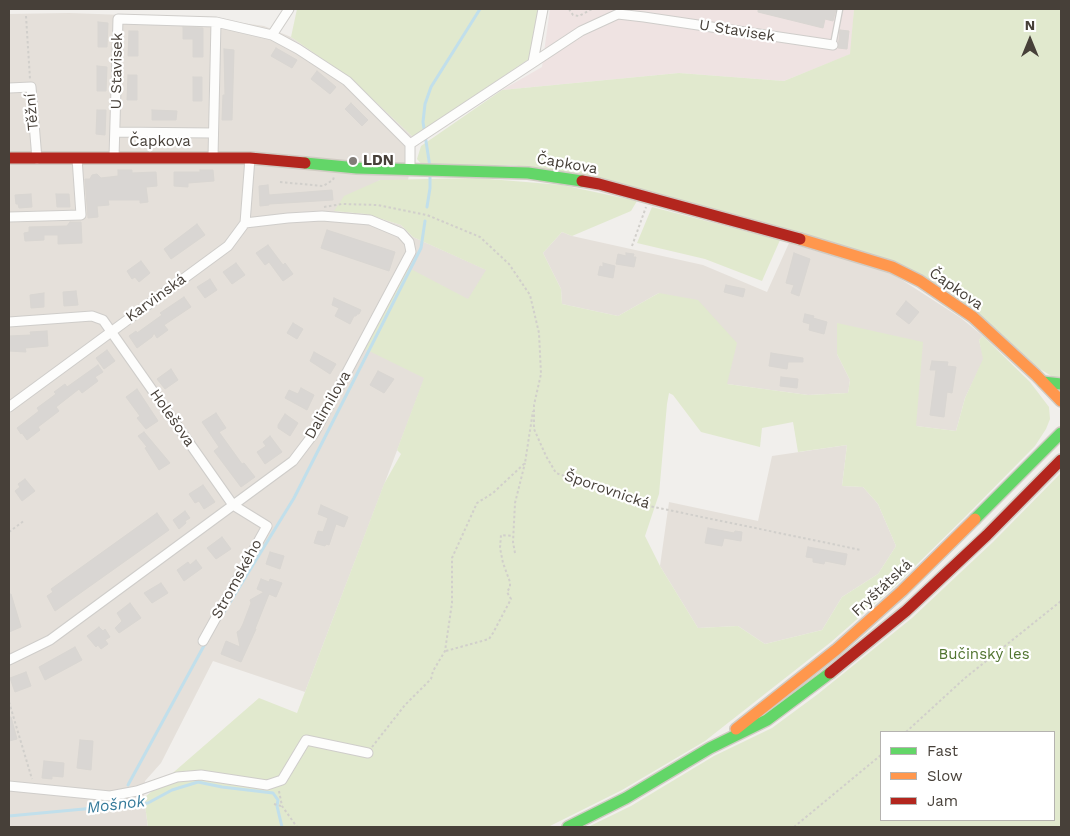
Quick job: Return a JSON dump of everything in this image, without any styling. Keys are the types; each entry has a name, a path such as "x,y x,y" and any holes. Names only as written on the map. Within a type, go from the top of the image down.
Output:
{"street":[{"path":"272,35 289,9"},
{"path":"533,62 543,9"},
{"name":"U Stavisek","path":"114,157 118,19 216,22 272,35 298,49 347,81 410,144 581,31 618,14 833,46"},
{"path":"213,157 216,22"},
{"name":"Těžní","path":"9,88 31,87 37,159"},
{"name":"U Stavisek","path":"115,132 213,133"},
{"path":"410,144 410,170"},
{"name":"Čapkova","path":"9,158 250,158 336,167 508,171 548,174 599,184 788,235 892,267 920,281 973,318 1061,401"},
{"path":"9,217 81,216 77,158"},
{"path":"245,223 250,158"},
{"name":"Dalimilova","path":"9,660 50,640 293,461 315,432 410,252 409,242 401,234 370,220 322,216 245,223"},
{"name":"Karvinská","path":"9,407 228,246 245,223"},
{"name":"Holešova","path":"9,322 92,316 103,320 233,505"},
{"path":"1043,382 1061,384"},
{"name":"Fryštátská","path":"710,748 837,650 902,592 1061,433"},
{"name":"Fryštátská","path":"568,827 626,798 710,748 767,720 848,660 906,611 987,535 1061,460"},
{"name":"Stromského","path":"203,641 267,526 233,505"},
{"path":"9,786 110,796 137,791 177,777 201,775 267,785 282,780 306,740 368,752"}],"lane":[{"path":"833,46 840,9"}],"path":[{"path":"569,9 573,15 579,16 592,9"},
{"path":"26,16 31,87"},
{"path":"280,182 323,186 334,180 336,167"},
{"path":"632,246 650,198"},
{"name":"Šporovnická","path":"324,206 342,204 378,205 428,215 480,237 509,264 530,295 539,333 541,374 534,405 534,429 556,473 649,506 861,550"},
{"path":"515,553 513,536 515,503 525,463 534,405"},
{"path":"368,752 404,705 423,689 431,679 433,671 445,651 452,603 452,558 477,503 493,493 525,463"},
{"path":"9,532 25,520"},
{"path":"445,651 489,639 493,633 511,599 507,592 510,582 500,548 501,535 513,536"},
{"path":"907,731 965,678 1061,602"},
{"path":"9,702 35,788"},
{"path":"794,827 880,756"},
{"path":"277,782 282,806 296,827"},
{"path":"274,804 282,806"}],"shaded area":[{"path":"550,9 854,9 851,54 784,81 679,73 502,90 542,67"},
{"path":"69,13 207,18 264,26 291,37 351,79 413,137 410,144 408,180 380,180 335,211 366,214 401,225 413,237 487,270 430,364 305,692 213,661 161,763 145,781 144,798 148,827 9,827 9,14"},
{"path":"562,232 572,236 703,265 767,292 789,243 888,271 961,318 983,336 979,340 984,359 965,398 956,431 916,426 837,323 837,354 850,380 848,393 808,395 727,384 659,293 618,316 562,304 561,289 543,253"},
{"path":"847,445 842,486 863,487 878,504 896,546 878,574 842,597 822,630 765,644 738,626 698,628 660,566 669,502 758,521 772,456"}],"green space":[{"path":"297,9 538,9 529,59 413,137 351,79 291,37"},
{"path":"854,9 1061,9 1061,379 1053,377 1040,369 989,323 944,288 897,262 580,174 511,165 424,167 417,159 421,146 502,90 679,73 784,81 850,54"},
{"path":"477,178 562,185 637,201 631,211 572,236 562,232 543,253 561,289 562,304 618,316 659,293 698,300 737,343 727,384 808,395 848,393 850,380 837,354 837,323 923,342 916,426 956,431 965,398 983,359 979,340 983,336 1030,382 1049,407 1050,419 1035,446 896,585 831,642 705,741 622,790 548,827 148,827 144,798 259,698 297,713 384,484 401,454 397,450 424,378 365,349 407,267 468,299 486,270 413,237 401,225 366,214 334,211 344,196 380,180","holes":["669,393 673,395 701,432 760,447 762,428 793,422 798,452 847,445 842,486 863,487 878,504 896,546 878,574 842,597 822,630 765,644 738,626 698,628 660,566 645,536 659,494 667,404"]},
{"path":"652,207 780,240 762,281 705,259 637,243"},
{"name":"Bučinský les","path":"1061,473 1061,827 588,827 631,806 714,756 772,728 818,694 912,618 993,542"}],"building":[{"path":"758,9 836,9 833,21 825,19 823,28 758,12"},
{"path":"98,22 108,23 107,47 98,47"},
{"path":"183,27 203,28 203,57 193,57 193,39 183,39"},
{"path":"840,30 849,31 847,49 838,48"},
{"path":"129,31 138,31 138,56 128,56"},
{"path":"276,48 297,60 292,68 271,56"},
{"path":"224,49 234,50 232,120 222,120 223,95 225,95"},
{"path":"97,66 107,67 106,91 97,91"},
{"path":"317,71 336,87 330,94 311,79"},
{"path":"128,75 137,75 137,100 127,100"},
{"path":"193,77 202,77 202,101 193,101"},
{"path":"351,103 368,120 362,126 345,109"},
{"path":"97,110 106,110 105,135 96,134"},
{"path":"152,110 177,111 176,120 152,120"},
{"path":"118,170 132,170 132,173 156,172 157,186 146,187 148,202 140,203 140,200 108,200 109,205 97,206 98,217 88,218 85,179 90,179 92,175 97,174 101,178 118,176"},
{"path":"200,170 213,170 214,181 188,183 188,187 174,186 174,172 200,172"},
{"path":"268,185 269,195 332,190 333,200 260,206 259,186"},
{"path":"31,194 32,207 19,208 18,204 16,204 15,195"},
{"path":"56,194 69,194 70,207 57,207"},
{"path":"70,222 81,222 82,243 58,244 58,235 44,235 44,240 25,241 24,233 29,232 29,227 67,226"},
{"path":"197,224 205,235 171,259 164,249"},
{"path":"327,230 395,252 389,271 321,248"},
{"path":"268,245 283,265 285,263 293,274 283,281 269,262 265,265 256,253"},
{"path":"626,253 634,254 633,257 636,257 634,267 616,264 618,254 626,256"},
{"path":"794,253 810,259 799,296 791,293 794,285 786,283"},
{"path":"141,261 150,273 139,282 135,277 132,279 127,271"},
{"path":"236,263 245,275 232,284 223,272"},
{"path":"603,263 615,266 613,278 598,275 600,266 603,267"},
{"path":"210,279 217,290 205,298 197,287"},
{"path":"726,285 745,289 743,297 724,292"},
{"path":"76,291 78,305 64,306 63,292"},
{"path":"44,293 44,307 31,308 30,295"},
{"path":"184,297 191,307 164,325 168,330 157,338 154,333 152,337 137,348 129,336 136,331 137,333 162,315 160,313"},
{"path":"334,298 361,310 359,314 354,316 350,324 335,316 339,308 332,305"},
{"path":"906,301 919,312 909,324 896,314"},
{"path":"805,314 827,322 824,334 809,330 810,324 803,322"},
{"path":"293,323 303,329 297,339 287,333"},
{"path":"47,331 48,346 25,348 26,352 9,351 9,336 31,335 30,332"},
{"path":"107,350 115,361 104,369 96,358"},
{"path":"314,352 336,364 330,374 310,361"},
{"path":"771,353 803,358 803,362 788,362 787,369 769,366"},
{"path":"932,361 948,362 947,366 956,367 952,393 947,392 944,417 930,415 936,370 930,370"},
{"path":"98,365 103,372 95,377 98,381 82,393 79,389 56,407 59,411 38,427 40,430 27,440 21,434 17,428 39,411 37,408 56,394 54,392 65,384 67,387"},
{"path":"171,369 178,380 165,389 157,379"},
{"path":"378,371 394,379 384,393 370,385"},
{"path":"781,377 798,379 797,388 780,386"},
{"path":"301,388 314,395 307,410 285,398 289,390 298,394"},
{"path":"137,389 158,421 146,429 137,418 140,416 126,397"},
{"path":"216,413 226,428 219,432 242,464 244,463 255,477 241,487 214,451 219,447 202,422"},
{"path":"285,414 298,423 290,436 278,428"},
{"path":"144,432 170,463 159,470 145,448 147,447 138,436"},
{"path":"270,436 282,452 265,464 257,452 266,446 263,442"},
{"path":"25,479 35,491 22,501 15,491 20,487 18,484"},
{"path":"203,485 215,502 204,509 199,501 195,503 189,494"},
{"path":"321,505 348,517 344,527 336,524 329,545 326,544 325,546 314,543 318,531 323,532 328,518 318,514"},
{"path":"185,511 190,518 179,529 173,520"},
{"path":"157,513 169,530 55,611 47,596 53,592 51,589"},
{"path":"708,528 734,533 735,531 742,532 741,541 724,538 722,546 705,543"},
{"path":"222,537 231,549 216,559 207,548"},
{"path":"808,547 847,554 845,565 825,561 824,564 813,562 813,558 806,557"},
{"path":"270,552 284,556 280,569 266,564"},
{"path":"196,560 202,568 184,581 177,570 188,562 190,565"},
{"path":"261,579 269,582 270,579 282,583 276,597 269,594 241,662 221,654 226,641 240,647 237,632 243,624 251,603 250,600 264,592 257,589"},
{"path":"161,583 168,593 152,603 144,593"},
{"path":"9,594 11,594 21,627 9,632"},
{"path":"130,603 141,618 119,633 115,628 122,621 117,613"},
{"path":"99,627 103,631 105,629 110,637 105,640 108,644 101,649 98,645 96,647 87,636"},
{"path":"75,647 82,660 45,680 39,667"},
{"path":"26,672 31,686 15,692 10,678"},
{"path":"9,717 11,717 17,739 9,741"},
{"path":"80,740 93,741 91,770 77,768"},
{"path":"44,761 64,763 63,777 52,776 52,779 42,778"}],"waterway":[{"path":"430,167 423,122 425,104 431,87 480,9"},
{"path":"427,207 430,173"},
{"path":"221,617 294,498 421,248 425,221"},
{"path":"128,785 206,642"},
{"name":"Mošnok","path":"9,816 148,803 172,790 198,782 273,793 278,800 277,806 282,827"}],"traffic: fast":[{"path":"305,163 357,168 528,173 582,181"},
{"path":"1043,382 1061,384"},
{"path":"975,519 1061,433"},
{"path":"568,827 626,798 710,748 767,720 830,673"}],"traffic: slow":[{"path":"800,239 892,267 920,281 973,317 1036,375 1061,401"},
{"path":"736,729 837,649 902,591 975,519"}],"traffic: jam":[{"path":"9,158 250,158 305,163"},
{"path":"582,181 800,239"},
{"path":"830,673 906,611 987,535 1061,460"}],"place":[{"name":"LDN","path":"353,161"}]}
